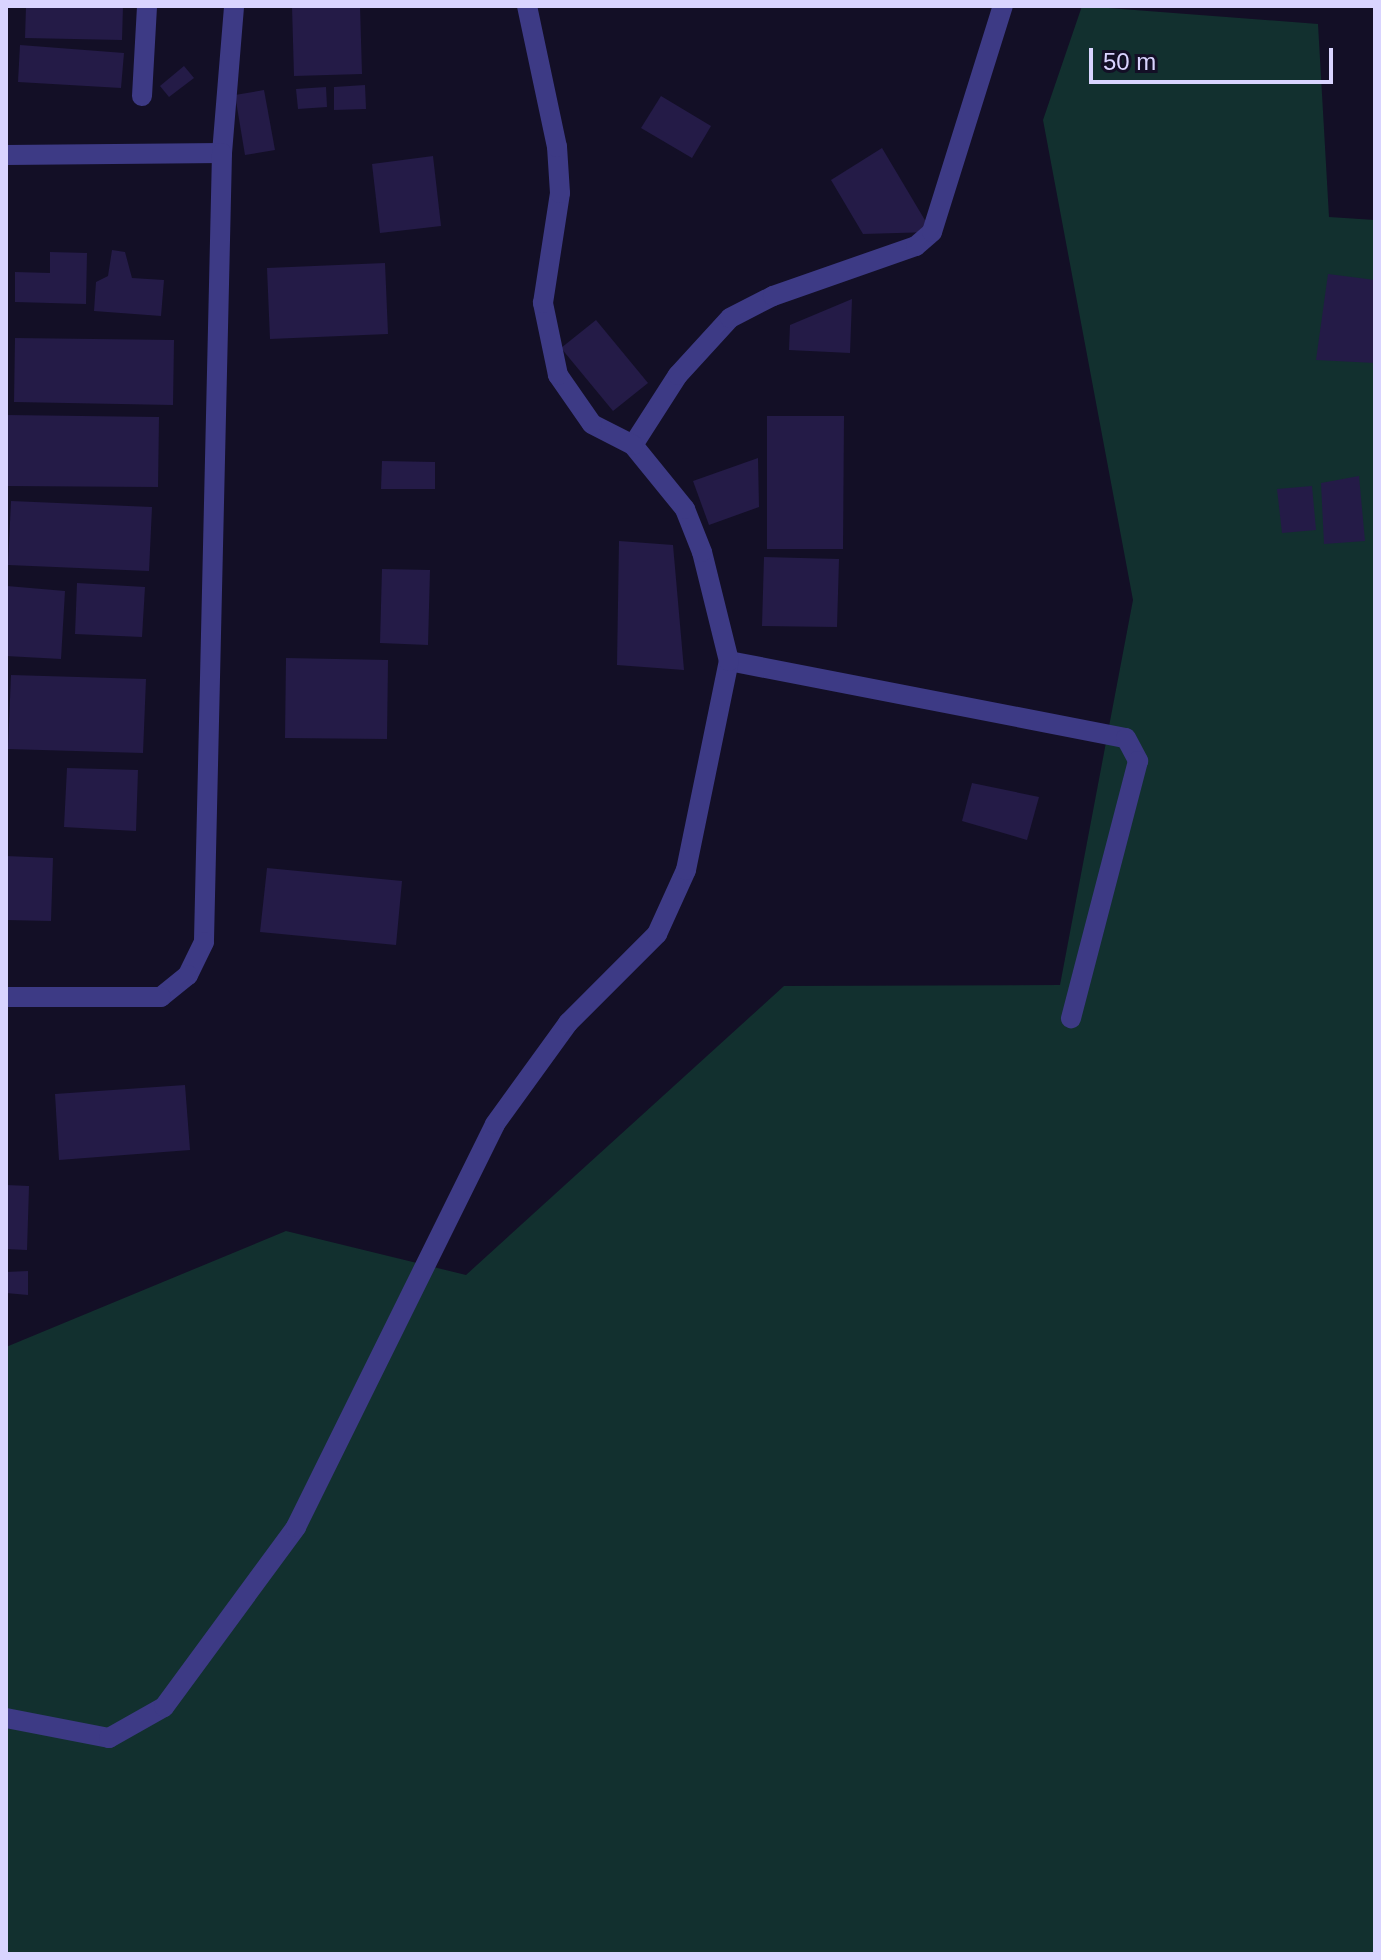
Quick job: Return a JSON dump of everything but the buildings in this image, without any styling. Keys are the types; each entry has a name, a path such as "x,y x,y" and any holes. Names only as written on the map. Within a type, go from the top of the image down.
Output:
{"street":[{"path":"142,96 147,6"},
{"path":"6,997 161,997 188,975 204,942 222,153 234,6"},
{"path":"6,1718 109,1738 164,1707 296,1527 495,1124 568,1023 657,934 686,870 729,661 702,552 685,509 633,445 592,424 558,375 546,335 543,303 560,193 557,147 527,6"},
{"path":"633,445 678,375 730,318 773,296 916,246 932,232 1003,6"},
{"path":"6,155 222,153"},
{"path":"729,661 1126,738 1138,761 1071,1018"}],"green space":[{"path":"1082,6 1318,24 1329,217 1375,220 1375,1954 6,1954 6,1347 286,1231 466,1275 784,986 1060,985 1133,600 1043,120"}]}
